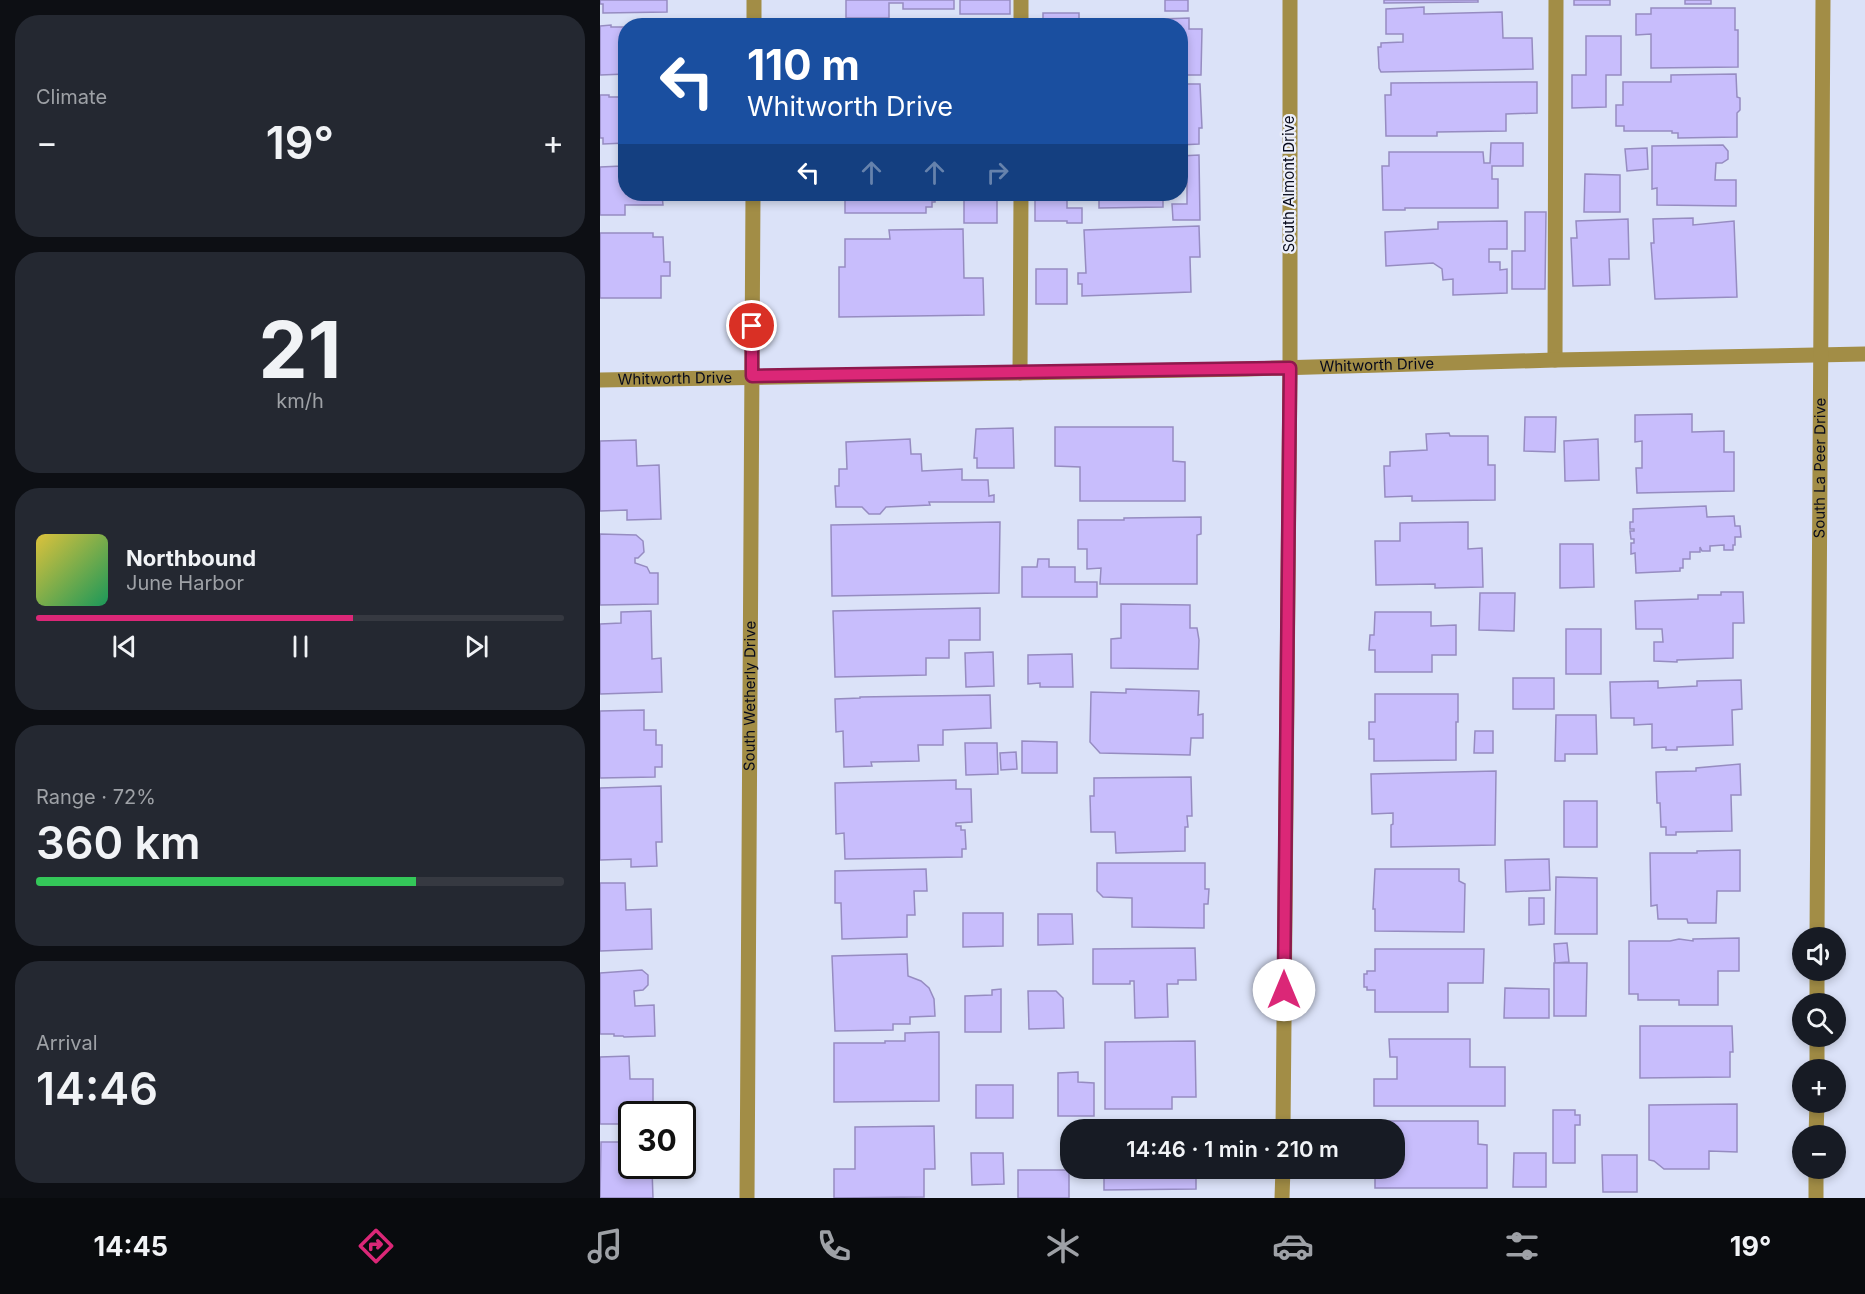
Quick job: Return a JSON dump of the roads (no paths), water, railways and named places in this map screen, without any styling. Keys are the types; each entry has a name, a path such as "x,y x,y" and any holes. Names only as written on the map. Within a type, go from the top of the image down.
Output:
{"street":[{"path":"754,0 754,18"},
{"path":"1021,0 1021,18"},
{"name":"South Almont Drive","path":"1283,1119 1290,368 1290,0"},
{"path":"1555,360 1556,0"},
{"name":"South La Peer Drive","path":"1818,927 1823,0"},
{"name":"South Wetherly Drive","path":"747,1198 753,201"},
{"path":"1020,373 1021,201"},
{"name":"Whitworth Drive","path":"600,380 1290,368 1865,354"},
{"path":"1282,1198 1283,1179"},
{"path":"1816,1179 1816,1198"}]}
